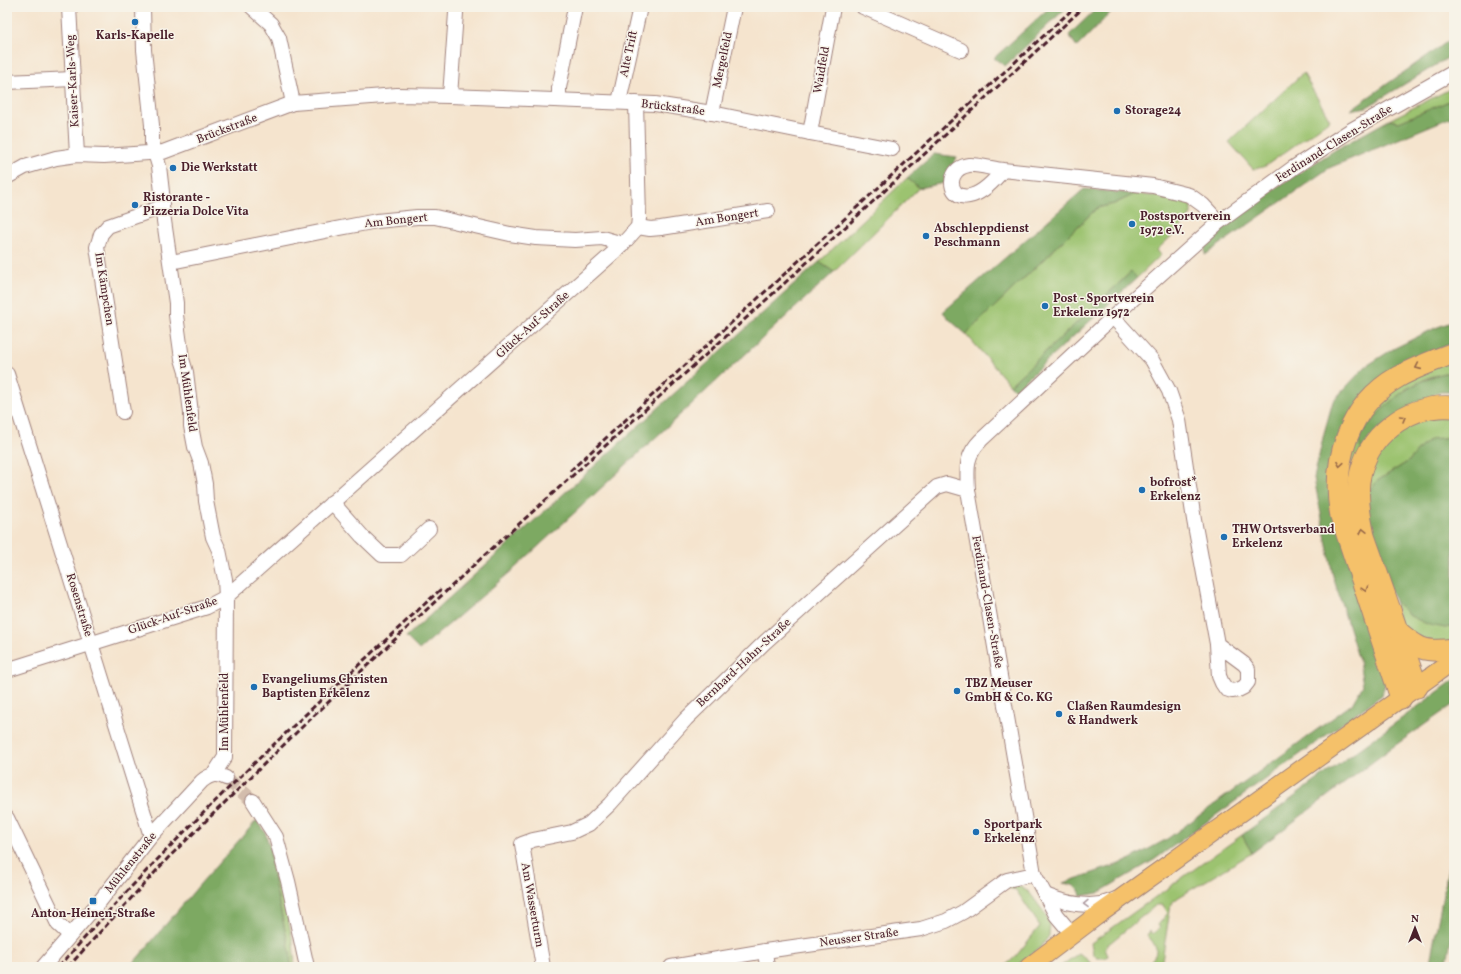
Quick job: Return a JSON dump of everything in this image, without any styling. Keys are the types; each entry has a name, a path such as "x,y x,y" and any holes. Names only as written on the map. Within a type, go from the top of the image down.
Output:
{"highway":[{"path":"1409,693 1341,516 1338,495 1339,468 1345,441 1352,427 1364,408 1376,394 1398,377 1415,368 1454,353"},
{"path":"1409,693 1396,630 1364,536 1360,518 1359,482 1362,469 1370,450 1391,425 1403,417 1425,409 1454,407"},
{"path":"1396,630 1410,642 1426,650 1434,651 1454,649"}],"main road":[{"path":"1029,967 1124,896 1454,660"}],"street":[{"name":"Kaiser-Karls-Weg","path":"69,7 77,155"},
{"name":"Im Mühlenfeld","path":"143,7 144,50 152,125 152,143 159,166 162,207 171,262 182,359 186,372 191,426 195,447 201,463 213,538 219,550 226,597 225,757 220,776"},
{"path":"252,7 271,24 279,38 293,103"},
{"path":"559,99 559,88 575,7"},
{"name":"Alte Trift","path":"619,102 640,7"},
{"name":"Mergelfeld","path":"712,113 734,7"},
{"name":"Waidfeld","path":"810,133 833,7"},
{"path":"863,7 961,50"},
{"path":"450,96 456,13"},
{"name":"Ferdinand-Clasen-Straße","path":"1072,934 1056,915 1034,874 968,490 966,465 975,447 1113,317 1219,222 1293,168 1351,130 1454,72"},
{"path":"7,82 73,79"},
{"name":"Brückstraße","path":"7,177 26,167 56,158 77,155 104,156 155,154 163,152 293,103 397,95 559,99 655,104 712,113 892,149"},
{"path":"636,103 638,227"},
{"path":"1003,170 1153,186 1189,195 1203,205 1219,222"},
{"name":"Im Kämpchen","path":"123,412 97,247 101,234 108,226 162,207"},
{"name":"Am Bongert","path":"638,227 650,229 661,228 768,211"},
{"name":"Am Bongert","path":"171,262 335,229 417,217 435,217 494,231 536,238 575,240 602,238 616,242 620,246"},
{"name":"Glück-Auf-Straße","path":"7,670 207,607 226,597 620,246 638,227"},
{"path":"1113,317 1152,360 1169,391 1179,420 1194,520 1217,644"},
{"name":"Rosenstraße","path":"7,374 151,836"},
{"name":"Bernhard-Hahn-Straße","path":"522,844 533,840 572,832 589,824 610,804 686,719 765,642 937,487 948,484 968,490"},
{"path":"332,502 382,556 401,555 428,529"},
{"name":"Mühlenstraße","path":"43,967 100,901 151,836 202,781 208,776 220,776"},
{"path":"253,801 276,837 288,881 307,967"},
{"path":"7,818 58,924 70,935"},
{"name":"Am Wasserturm","path":"522,844 543,967"},
{"name":"Neusser Straße","path":"671,967 765,951 921,929 946,922 963,912 1007,880 1034,874"},
{"path":"1045,896 1056,900 1079,904 1101,904 1124,896"},
{"path":"765,951 768,967"}],"green space":[{"path":"1050,7 1067,7 1005,66 994,58"},
{"path":"1098,7 1116,7 1077,47 1069,35"},
{"path":"1454,37 1454,54 1367,107 1350,110"},
{"path":"1303,73 1330,120 1264,167 1253,169 1229,142"},
{"path":"1454,87 1454,99 1399,122 1389,120"},
{"path":"1454,99 1454,116 1329,168 1205,255 1205,244 1266,194 1335,150 1389,120 1399,122"},
{"path":"934,154 957,157 944,183 919,188 907,178"},
{"path":"907,178 919,188 834,272 819,262"},
{"path":"1084,189 1135,194 1114,204 1097,208 966,334 951,321 943,312"},
{"name":"Post - Sportverein Erkelenz 1972","path":"1135,194 1163,197 1184,202 1191,205 1191,214 1185,223 1157,250 1161,255 1137,278 1131,272 1010,385 966,334 1097,208 1114,204"},
{"path":"819,262 834,272 515,568 419,650 406,637"},
{"path":"1131,272 1137,278 1015,390 1010,385"},
{"path":"1454,321 1454,343 1415,358 1336,447 1386,680 1382,695 1154,860 1098,893 1081,896 1077,888 1063,883 1125,862 1167,839 1352,704 1363,685 1359,661 1333,576 1314,478 1324,433 1333,401 1365,367 1393,349 1435,328"},
{"path":"1454,358 1454,374 1444,373 1427,378 1406,389 1362,451 1347,516 1349,445 1387,388"},
{"path":"1444,373 1454,374 1454,392 1440,392 1412,404 1362,451 1359,442 1361,434 1387,405 1413,386 1433,376"},
{"path":"1454,412 1454,437 1431,439 1420,448 1409,461 1377,481 1363,506 1375,454 1410,419"},
{"path":"1454,437 1454,626 1445,628 1429,625 1410,616 1395,601 1368,534 1367,496 1377,481 1409,461 1420,448 1431,439"},
{"path":"1395,601 1445,628 1454,626 1454,641 1440,646 1400,628"},
{"path":"1454,680 1454,704 1390,749 1252,853 1242,835"},
{"path":"257,820 265,832 270,848 271,868 290,952 291,967 130,967 200,884"},
{"path":"1242,835 1252,853 1171,903 1161,967 1152,967 1151,960 1156,953 1156,950 1154,944 1147,935 1150,931 1152,934 1160,928 1158,925 1168,913 1163,905 1156,905 1105,947 1108,956 1106,958 1097,958 1093,953 1091,943"},
{"path":"1454,838 1454,924 1446,967 1429,967"},
{"path":"270,848 278,873 293,942 295,967 291,967 290,952 271,868"},
{"path":"1015,884 1029,892 1044,912 1050,924 1049,936 1040,948 1015,967 1004,967 1016,956 1040,926 1016,890 1008,888"},
{"path":"1079,953 1090,962 1091,967 1060,967"}],"tunnel":[{"path":"226,778 253,801"}],"railway":[{"path":"570,471 1075,7"},
{"path":"68,967 168,858 301,728 475,564 776,291 1084,7"},
{"path":"59,967 150,868 245,772 441,589"}],"place":[{"name":"Karls-Kapelle","path":"135,22"},
{"name":"Storage24","path":"1117,111"},
{"name":"Die Werkstatt","path":"173,168"},
{"name":"Ristorante - Pizzeria Dolce Vita","path":"135,205"},
{"name":"Postsportverein 1972 e.V.","path":"1132,224"},
{"name":"Abschleppdienst Peschmann","path":"926,236"},
{"name":"Post - Sportverein Erkelenz 1972","path":"1045,306"},
{"name":"bofrost* Erkelenz","path":"1142,490"},
{"name":"THW Ortsverband Erkelenz","path":"1224,537"},
{"name":"Evangeliums Christen Baptisten Erkelenz","path":"254,687"},
{"name":"TBZ Meuser GmbH & Co. KG","path":"957,691"},
{"name":"Claßen Raumdesign & Handwerk","path":"1059,714"},
{"name":"Sportpark Erkelenz","path":"976,832"},
{"name":"Anton-Heinen-Straße","path":"93,901"}]}
